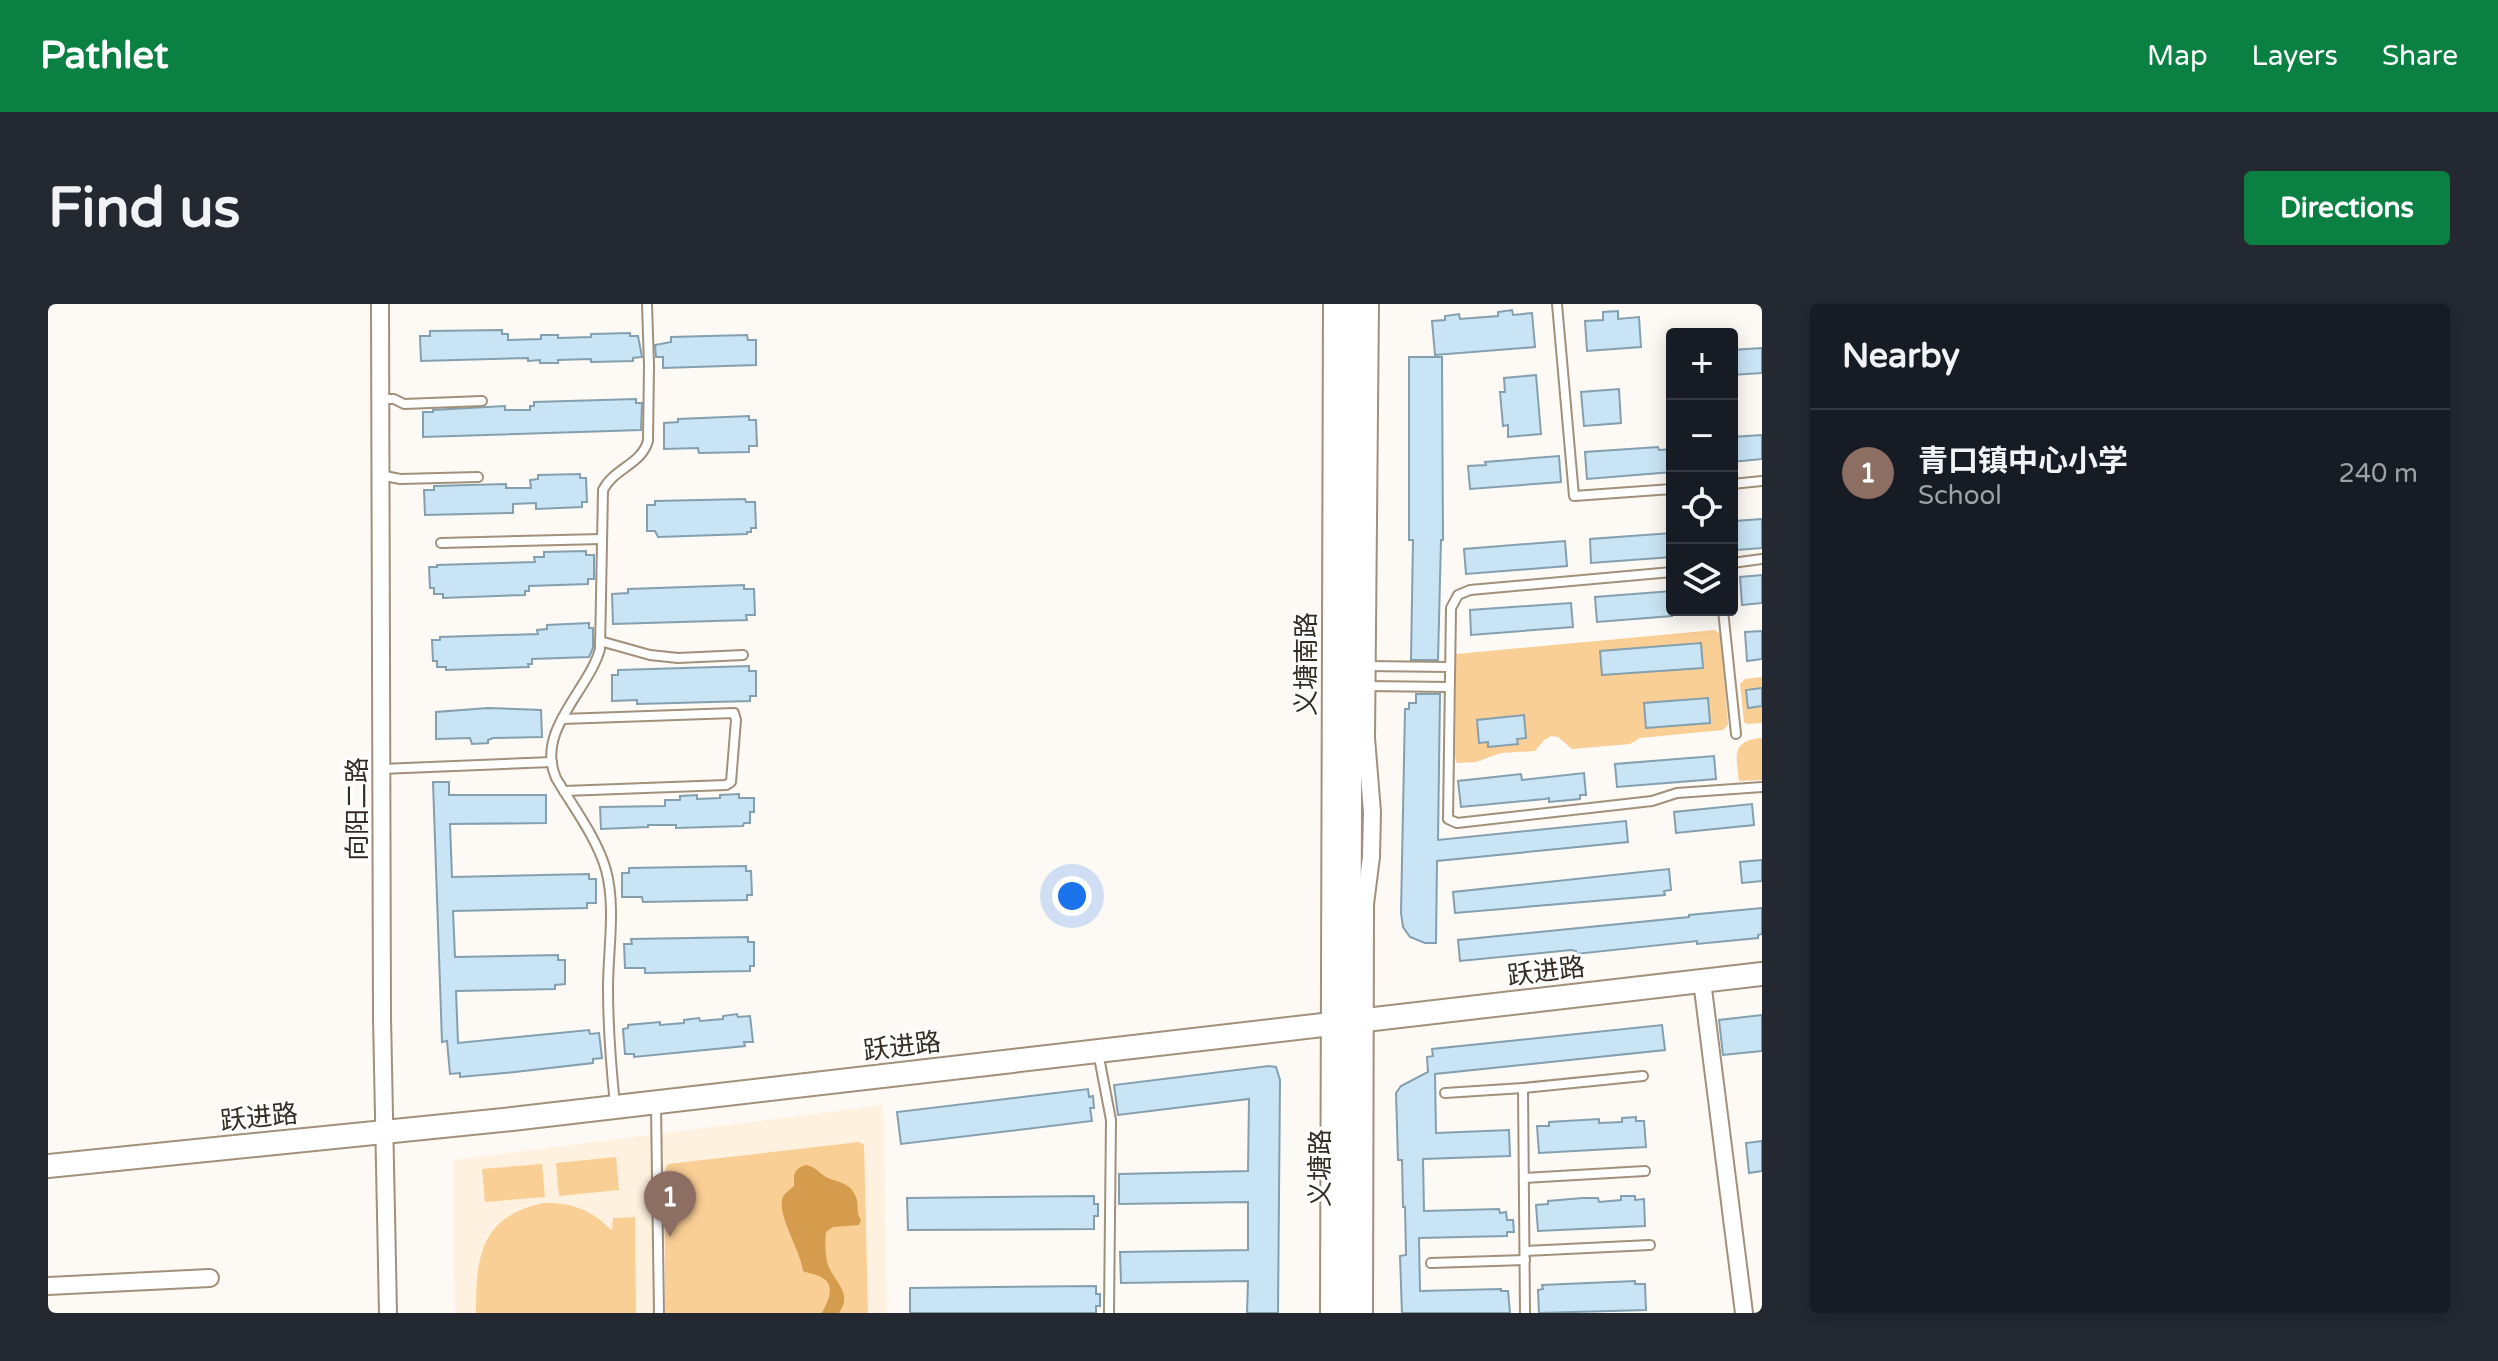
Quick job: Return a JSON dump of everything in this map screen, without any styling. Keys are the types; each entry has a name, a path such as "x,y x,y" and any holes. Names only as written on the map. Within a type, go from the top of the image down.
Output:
{"main road":[{"name":"义塘南路","path":"1335,304 1349,1023"},
{"name":"义塘南路","path":"1349,1023 1352,304"},
{"name":"跃进路","path":"48,1166 616,1108 1762,974"},
{"name":"义塘路","path":"1332,1313 1349,1023"},
{"name":"义塘路","path":"1348,1313 1349,1023"}],"street":[{"name":"向阳二路","path":"380,304 381,769 388,1313"},
{"path":"1364,1313 1349,1023 1371,857 1372,812 1366,738 1370,304"},
{"path":"1702,981 1744,1313"},
{"path":"48,1286 210,1278"}],"lane":[{"path":"616,1108 610,1055 607,874 601,854 552,769 552,762 556,735 566,709 597,662 603,490 615,473 640,458 648,441 647,304"},
{"path":"1557,304 1574,496 1666,489"},
{"path":"380,399 394,399 404,404 482,401"},
{"path":"380,475 400,479 478,477"},
{"path":"1738,483 1762,481"},
{"path":"441,543 602,539"},
{"path":"1738,562 1762,559"},
{"path":"1666,573 1463,592 1453,601 1446,812 1451,822 1652,801 1677,793 1762,787"},
{"path":"1724,616 1736,734"},
{"path":"600,641 650,655 678,658 743,655"},
{"path":"1366,666 1450,667"},
{"path":"1366,686 1449,687"},
{"path":"562,719 734,713 736,720 731,782 726,785 564,791"},
{"path":"381,769 552,762"},
{"path":"1098,1052 1111,1120 1109,1313"},
{"path":"1445,1093 1643,1076"},
{"path":"1523,1088 1525,1313"},
{"path":"656,1103 659,1313"},
{"path":"1524,1178 1645,1171"},
{"path":"1431,1263 1650,1245"}],"shaded area":[{"path":"1715,630 1721,635 1728,725 1723,730 1640,738 1630,744 1572,749 1558,737 1551,736 1535,751 1501,753 1476,762 1457,763 1456,654"},
{"path":"1762,677 1762,723 1747,724 1744,722 1740,684 1745,679"},
{"path":"1762,738 1762,780 1739,781 1737,757 1740,746 1752,739"},
{"path":"883,1105 887,1313 455,1313 453,1160"},
{"path":"859,1142 864,1145 868,1313 665,1313 665,1170 668,1164"},
{"path":"616,1157 619,1190 559,1196 556,1163"},
{"path":"542,1164 545,1197 485,1202 482,1169"},
{"path":"806,1165 847,1185 857,1202 861,1220 859,1225 833,1227 826,1232 828,1265 844,1294 839,1313 822,1313 829,1297 829,1286 823,1278 803,1271 782,1208 783,1196 794,1186 796,1170"},
{"path":"543,1203 581,1209 612,1231 613,1218 635,1217 636,1313 476,1313 478,1274 486,1242 506,1218"}],"building":[{"path":"1512,310 1513,315 1532,313 1535,347 1435,355 1432,321 1459,314 1460,319 1498,316 1498,312"},
{"path":"1618,311 1618,319 1639,317 1641,347 1587,351 1585,321 1603,320 1603,312"},
{"path":"502,330 502,334 508,334 508,340 541,339 541,335 558,335 558,338 630,333 630,336 638,336 642,357 633,358 633,361 591,362 591,359 558,360 558,363 528,361 528,358 421,361 420,336 430,336 430,331"},
{"path":"747,335 748,340 756,340 756,365 663,368 663,357 656,357 655,345 671,342 671,337"},
{"path":"1762,348 1762,373 1738,375 1738,350"},
{"path":"1409,357 1442,357 1443,540 1438,660 1411,660 1413,540 1409,540"},
{"path":"1536,375 1541,434 1508,437 1508,425 1503,426 1500,392 1505,392 1504,378"},
{"path":"1619,389 1621,423 1584,426 1581,392"},
{"path":"636,399 636,403 642,403 641,430 423,437 423,412 433,410 505,406 505,410 530,410 534,402"},
{"path":"749,416 749,420 756,420 757,446 749,446 749,452 699,453 698,448 664,449 664,423 678,422 678,419"},
{"path":"1762,435 1762,459 1738,461 1738,437"},
{"path":"1658,447 1659,450 1666,449 1666,472 1587,479 1585,452"},
{"path":"1559,456 1561,482 1470,489 1468,466"},
{"path":"580,474 580,478 586,478 587,502 582,502 582,507 536,509 536,503 513,504 513,513 425,515 424,490 434,490 434,486 506,484 506,488 531,488 530,480 538,479 538,475"},
{"path":"745,499 746,502 755,502 756,528 751,528 747,534 658,537 655,531 647,531 647,505 655,505 655,501"},
{"path":"1762,519 1762,548 1738,550 1738,521"},
{"path":"1666,533 1666,557 1591,563 1590,539"},
{"path":"1565,541 1567,566 1466,574 1464,549"},
{"path":"586,551 586,555 594,555 594,579 588,579 588,584 529,586 525,595 443,598 443,594 434,594 434,588 430,588 429,567 437,565 535,562 534,557 544,557 544,552"},
{"path":"1762,575 1762,603 1742,605 1740,577"},
{"path":"744,585 744,589 754,589 755,615 746,615 747,620 613,624 612,594 628,593 628,589"},
{"path":"1666,591 1666,616 1672,616 1597,622 1595,597"},
{"path":"1571,603 1573,627 1471,635 1470,610"},
{"path":"589,623 589,628 593,628 593,648 589,657 532,659 529,667 446,670 446,667 437,667 437,661 433,661 432,640 440,640 440,637 538,634 537,630 547,629 547,625"},
{"path":"1762,631 1762,659 1747,661 1745,632"},
{"path":"1701,643 1703,668 1602,675 1600,651"},
{"path":"749,666 749,671 756,671 756,696 750,696 750,701 637,704 637,700 612,701 612,675 618,675 618,670"},
{"path":"1762,688 1762,706 1748,708 1746,690"},
{"path":"1416,694 1440,694 1438,840 1626,821 1628,842 1437,861 1436,943 1425,943 1410,937 1403,927 1401,913 1405,709 1409,709 1409,703 1416,703"},
{"path":"1708,698 1710,723 1646,728 1644,703"},
{"path":"488,708 541,710 542,737 493,738 488,743 472,744 470,738 436,739 436,712"},
{"path":"1524,715 1526,738 1517,739 1518,744 1488,747 1488,742 1479,743 1477,720"},
{"path":"1714,756 1716,779 1617,787 1615,764"},
{"path":"1584,773 1586,795 1580,795 1580,799 1549,802 1549,798 1461,807 1458,781 1521,774 1522,780"},
{"path":"433,782 449,782 449,795 546,795 546,823 450,824 452,877 589,874 589,879 596,879 596,903 587,903 587,908 453,911 455,957 558,955 558,960 565,960 565,984 555,985 555,989 456,991 458,1043 589,1030 590,1034 599,1033 602,1058 593,1059 593,1063 515,1072 460,1077 460,1073 450,1074 447,1041 442,1042"},
{"path":"739,794 739,798 754,798 750,823 743,826 676,828 676,825 648,825 601,829 600,807 665,806 665,800 680,800 680,796 697,795 697,799"},
{"path":"1752,804 1754,825 1676,833 1674,812"},
{"path":"1762,860 1762,881 1742,883 1740,862"},
{"path":"746,866 746,871 751,871 752,895 747,895 747,900 643,902 642,897 622,897 622,873 629,873 629,868"},
{"path":"1669,869 1671,890 1664,891 1665,895 1455,913 1453,892"},
{"path":"1762,908 1762,934 1758,938 1576,954 1571,950 1460,961 1458,940"},
{"path":"748,937 748,942 754,942 754,966 750,966 750,971 645,973 645,968 625,968 624,944 632,944 631,939"},
{"path":"737,1014 738,1017 750,1016 753,1042 744,1042 745,1046 634,1057 634,1054 625,1054 623,1029 628,1025 684,1023 684,1020 723,1019 723,1016"},
{"path":"1762,1015 1762,1051 1723,1055 1719,1020"},
{"path":"1662,1025 1665,1050 1435,1074 1436,1133 1509,1130 1510,1156 1423,1159 1424,1211 1499,1209 1500,1213 1506,1212 1507,1220 1513,1220 1514,1232 1507,1232 1507,1236 1419,1238 1420,1291 1501,1289 1508,1291 1510,1313 1402,1313 1400,1256 1406,1255 1405,1207 1402,1160 1398,1160 1396,1093 1401,1086 1428,1072 1427,1057 1433,1056 1432,1049"},
{"path":"1276,1067 1280,1080 1278,1313 1247,1313 1248,1281 1121,1283 1120,1252 1248,1250 1248,1202 1119,1204 1119,1174 1248,1171 1249,1099 1118,1115 1114,1085"},
{"path":"1088,1089 1089,1097 1093,1096 1094,1108 1090,1108 1092,1121 901,1144 897,1112"},
{"path":"1636,1117 1636,1121 1644,1121 1646,1147 1539,1153 1537,1126 1549,1126 1549,1122 1599,1119 1599,1123 1622,1122 1622,1118"},
{"path":"1762,1141 1762,1171 1749,1173 1746,1143"},
{"path":"1094,1196 1098,1216 1094,1216 1094,1229 908,1230 907,1198"},
{"path":"1621,1196 1644,1199 1645,1226 1538,1231 1536,1205 1583,1198 1598,1198 1599,1202 1621,1200"},
{"path":"1635,1281 1635,1284 1645,1284 1646,1310 1539,1313 1538,1290 1543,1289 1542,1285"},
{"path":"1096,1286 1100,1306 1096,1306 1096,1313 910,1313 910,1288"}],"place":[{"name":"青口镇中心小学","path":"670,1237"}]}
